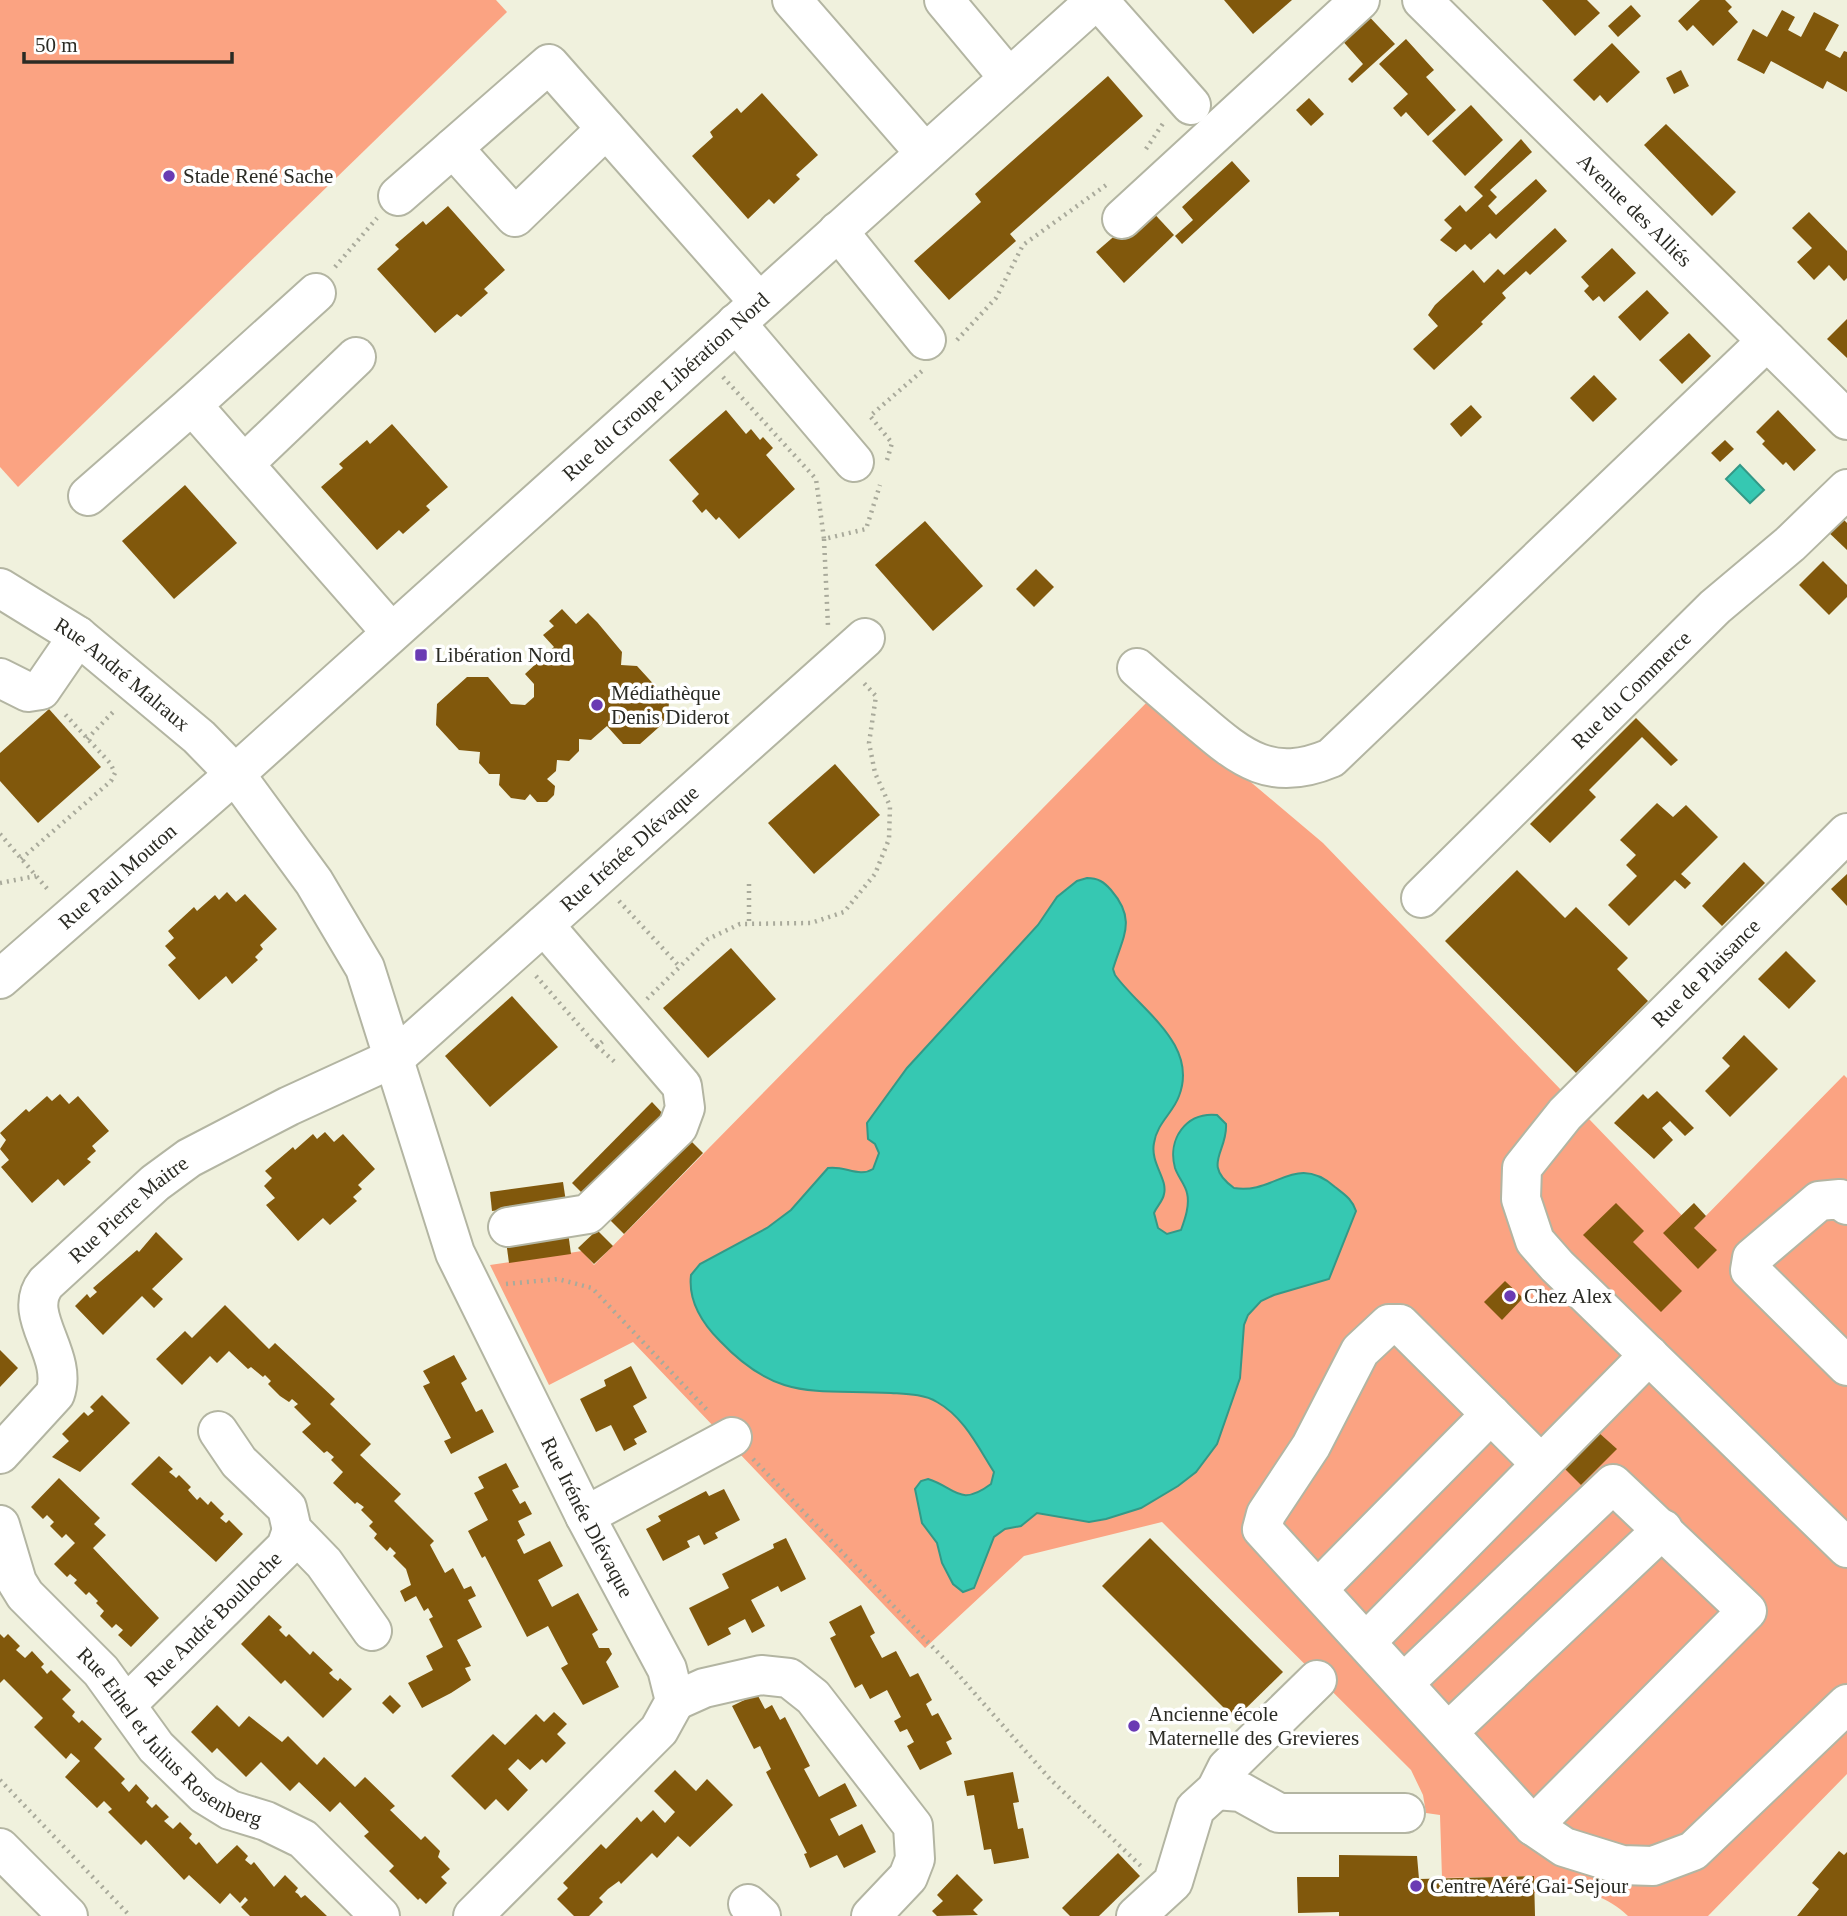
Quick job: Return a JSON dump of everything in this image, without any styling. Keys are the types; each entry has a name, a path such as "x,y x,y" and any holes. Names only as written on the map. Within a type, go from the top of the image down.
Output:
{"street":[{"path":"792,0 925,153"},
{"path":"944,0 1009,78"},
{"path":"1097,0 1191,105"},
{"name":"Rue du Groupe Libération Nord","path":"235,774 1097,0"},
{"path":"1122,219 1360,0"},
{"name":"Avenue des Alliés","path":"1422,0 1847,420"},
{"path":"398,196 549,64 606,129 747,313 854,462"},
{"path":"453,148 515,217 606,129"},
{"path":"838,231 926,340"},
{"path":"88,496 316,293"},
{"path":"1137,668 1237,755 1273,767 1294,769 1331,758 1768,341"},
{"path":"244,464 356,357"},
{"path":"192,405 391,632"},
{"name":"Rue du Commerce","path":"1421,898 1715,607 1790,544 1847,489"},
{"name":"Rue André Malraux","path":"0,588 78,636 199,737 235,774"},
{"path":"0,678 28,692 41,690 78,636"},
{"name":"Rue Irénée Dlévaque","path":"396,1057 853,649"},
{"name":"Rue Irénée Dlévaque","path":"235,774 314,882 365,968 396,1057 444,1223 471,1289 585,1516 667,1669 675,1701"},
{"name":"Rue Paul Mouton","path":"0,979 235,774"},
{"name":"Rue de Plaisance","path":"1847,833 1565,1114 1522,1168 1521,1199 1535,1241 1847,1548"},
{"path":"508,1227 588,1214 678,1127 685,1108 682,1086 628,1019 544,925"},
{"name":"Rue Pierre Maitre","path":"0,1454 55,1394 59,1383 59,1370 38,1311 39,1292 46,1283 155,1183 188,1158 289,1106 396,1057"},
{"path":"1847,1205 1840,1199 1819,1201 1752,1258 1749,1270 1847,1366"},
{"path":"1541,1464 1400,1324 1389,1324 1360,1351 1311,1446 1266,1514 1262,1529 1533,1826 1564,1847 1622,1865 1653,1866 1693,1851 1847,1704"},
{"path":"1367,1641 1649,1355"},
{"path":"1318,1589 1491,1415"},
{"name":"Rue André Boulloche","path":"218,1431 239,1462 287,1508 292,1530 324,1563 372,1631"},
{"path":"585,1516 732,1437"},
{"path":"1404,1683 1613,1484 1747,1611 1533,1826"},
{"name":"Rue Ethel et Julius Rosenberg","path":"0,1525 17,1582 25,1595 101,1671 156,1747 204,1794 223,1807 266,1821 303,1839 380,1916"},
{"path":"1448,1732 1663,1529"},
{"name":"Rue André Boulloche","path":"127,1704 286,1547 292,1530"},
{"path":"473,1916 659,1730 675,1701 704,1688 761,1675 789,1678 813,1697 913,1826 915,1858 908,1877 871,1916"},
{"path":"1136,1916 1173,1882 1195,1810 1216,1790 1227,1768 1317,1680"},
{"path":"1216,1790 1241,1792 1279,1813 1405,1814"},
{"path":"0,1848 68,1916"}],"path":[{"path":"316,293 360,234 398,196"},
{"path":"514,951 597,1046 708,939 740,924 811,923 844,912 875,874 889,839 890,806 875,773 869,743 876,696 853,649 828,645 824,539"},
{"path":"88,739 138,685"},
{"path":"21,859 111,780 115,773 110,763 41,690"},
{"path":"0,834 71,916"},
{"path":"0,883 37,876"},
{"path":"597,877 680,967"},
{"path":"749,884 749,923"},
{"path":"471,1289 558,1279 592,1288 677,1374 732,1437 948,1663 1050,1779 1165,1889"},
{"path":"0,1780 130,1916"}],"shaded area":[{"name":"Stade René Sache","path":"0,0 496,0 507,12 18,487 0,467"},
{"path":"1151,698 1323,843 1694,1228 1844,1075 1847,1078 1847,1774 1708,1916 1628,1916 1606,1900 1584,1893 1534,1893 1534,1876 1442,1878 1440,1815 1426,1813 1423,1795 1411,1770 1162,1522 1024,1556 925,1648 633,1342 549,1385 490,1265 582,1251 594,1265"}],"water":[{"path":"1740,465 1764,490 1750,503 1726,479"},
{"path":"1087,878 1106,885 1124,910 1126,928 1113,969 1115,975 1164,1029 1181,1060 1183,1077 1179,1096 1158,1130 1153,1150 1165,1188 1154,1213 1158,1228 1167,1234 1181,1230 1188,1198 1175,1168 1174,1147 1181,1129 1196,1118 1206,1115 1217,1115 1226,1124 1226,1134 1217,1165 1224,1180 1234,1188 1248,1189 1296,1174 1308,1173 1321,1177 1342,1192 1356,1211 1329,1279 1274,1295 1261,1301 1248,1315 1244,1325 1240,1378 1217,1444 1196,1472 1141,1508 1106,1519 1089,1522 1037,1513 1021,1526 1005,1529 994,1537 974,1588 963,1592 953,1584 942,1563 937,1543 922,1523 915,1489 921,1481 928,1479 964,1495 980,1491 991,1484 994,1472 963,1424 947,1408 921,1396 818,1391 779,1383 760,1374 741,1361 707,1327 694,1303 691,1275 700,1264 767,1228 791,1210 828,1168 857,1172 873,1169 879,1153 875,1144 868,1139 867,1123 907,1068 1038,925 1057,897 1077,881"}],"building":[{"path":"1224,0 1292,0 1253,34"},
{"path":"1542,0 1587,0 1600,13 1575,36"},
{"path":"1700,0 1725,0 1732,7 1728,11 1738,22 1713,46 1693,25 1687,31 1678,21"},
{"path":"1631,5 1641,16 1618,37 1608,26"},
{"path":"1363,10 1395,44 1352,83 1348,79 1363,64 1340,38"},
{"path":"1782,10 1795,17 1788,30 1801,37 1814,12 1839,25 1825,50 1840,58 1844,51 1847,52 1847,92 1827,81 1823,89 1771,61 1764,74 1737,60 1753,29 1767,37"},
{"path":"1406,39 1434,70 1426,77 1456,110 1428,136 1406,112 1401,117 1393,108 1408,94 1379,64"},
{"path":"1612,43 1640,72 1607,103 1600,95 1594,101 1573,80"},
{"path":"1681,70 1689,86 1674,94 1666,78"},
{"path":"1108,76 1143,116 1010,234 1016,241 949,300 914,261 981,202 975,194"},
{"path":"762,93 818,155 796,175 800,179 774,204 769,199 748,219 692,156 713,137 710,132 737,108 741,113"},
{"path":"1309,98 1324,114 1311,126 1296,110"},
{"path":"1471,105 1503,140 1465,176 1432,141"},
{"path":"1666,124 1736,192 1712,216 1644,145"},
{"path":"1521,139 1532,152 1490,190 1497,197 1488,206 1496,215 1536,179 1547,191 1496,239 1490,233 1471,250 1465,244 1456,252 1440,240 1452,228 1444,220 1460,205 1466,212 1483,196 1474,187"},
{"path":"1232,161 1250,181 1182,244 1175,236 1193,220 1182,207"},
{"path":"448,206 505,270 484,289 488,293 461,317 457,314 435,333 377,269 399,249 395,245 423,221 426,225"},
{"path":"1148,207 1174,235 1124,283 1096,252"},
{"path":"1809,212 1847,251 1847,278 1844,281 1829,265 1814,280 1797,262 1812,248 1792,228"},
{"path":"1555,228 1567,241 1530,275 1526,271 1502,293 1506,298 1481,322 1483,324 1434,370 1413,349 1438,326 1428,315 1435,305 1473,270 1484,283 1498,269 1504,275"},
{"path":"1612,248 1636,273 1604,302 1599,296 1593,301 1584,291 1589,286 1581,277"},
{"path":"1647,290 1669,313 1640,341 1618,317"},
{"path":"1847,319 1847,358 1827,339"},
{"path":"1689,333 1711,356 1682,384 1659,360"},
{"path":"1594,375 1617,399 1593,422 1570,398"},
{"path":"1471,405 1482,417 1461,437 1450,424"},
{"path":"726,410 746,434 751,429 760,440 763,437 773,448 766,455 795,489 739,539 719,517 716,520 706,509 702,513 692,501 699,494 669,460"},
{"path":"1778,410 1816,450 1794,471 1786,462 1783,465 1762,444 1765,441 1756,432"},
{"path":"392,424 448,487 426,506 430,510 403,534 399,530 377,550 321,487 343,468 339,464 367,440 370,444"},
{"path":"1725,440 1734,449 1720,462 1711,453"},
{"path":"185,485 237,543 174,599 122,541"},
{"path":"1838,514 1847,523 1847,550 1824,528"},
{"path":"925,521 983,586 933,631 875,565"},
{"path":"1823,561 1847,585 1847,597 1829,615 1799,585"},
{"path":"1036,569 1054,587 1034,607 1016,589"},
{"name":"Médiathèque Denis Diderot","path":"562,609 576,624 588,613 597,622 622,652 621,665 637,666 669,701 668,719 640,744 623,744 607,726 591,740 579,739 579,751 569,761 557,760 556,771 547,779 555,786 554,795 547,802 537,802 530,794 525,800 511,798 499,785 500,774 489,774 479,763 480,752 459,750 436,725 437,704 467,677 488,677 511,704 525,705 534,697 534,684 525,674 554,647 543,635 554,626 549,621"},
{"path":"49,709 101,767 38,823 0,781 0,753"},
{"path":"1636,718 1678,760 1671,766 1642,737 1589,790 1596,797 1550,843 1530,824"},
{"path":"835,764 880,815 814,874 768,823"},
{"path":"1657,803 1673,817 1686,805 1718,837 1681,874 1691,883 1685,889 1675,880 1629,926 1608,905 1637,876 1626,865 1636,855 1620,840"},
{"path":"1744,862 1765,883 1722,926 1702,906"},
{"path":"1517,870 1565,918 1576,907 1628,958 1617,969 1648,1001 1576,1073 1445,941"},
{"path":"1847,874 1847,906 1831,889"},
{"path":"227,892 236,902 245,894 277,929 260,945 263,949 255,957 258,960 232,984 226,976 199,1000 168,965 176,958 165,946 174,938 168,931 194,907 197,911 215,895 219,900"},
{"path":"731,948 776,999 708,1058 663,1008"},
{"path":"1786,951 1816,981 1789,1009 1758,979"},
{"path":"512,996 558,1047 490,1107 445,1056"},
{"path":"1744,1035 1778,1069 1730,1117 1705,1091 1730,1066 1722,1058"},
{"path":"1657,1091 1694,1128 1685,1136 1670,1121 1662,1128 1673,1140 1654,1159 1614,1123 1643,1094 1648,1099"},
{"path":"60,1094 69,1104 78,1096 109,1131 92,1146 96,1151 87,1159 91,1162 64,1186 58,1179 32,1203 1,1167 9,1160 0,1149 6,1140 0,1133 26,1109 29,1112 47,1096 52,1101"},
{"path":"652,1102 666,1117 587,1198 572,1183"},
{"path":"325,1132 334,1142 343,1134 375,1169 358,1185 362,1189 353,1197 357,1201 330,1225 323,1218 298,1241 266,1205 275,1198 264,1186 272,1178 265,1171 313,1134 317,1139"},
{"path":"687,1137 703,1153 624,1234 608,1218"},
{"path":"563,1182 566,1202 492,1211 490,1192"},
{"path":"1616,1203 1644,1231 1633,1242 1682,1291 1661,1312 1583,1235"},
{"path":"1694,1203 1706,1216 1694,1228 1717,1250 1698,1269 1663,1233"},
{"path":"597,1230 613,1246 594,1264 578,1248"},
{"path":"156,1232 183,1259 152,1289 163,1299 154,1308 142,1296 103,1335 75,1306 87,1294 90,1298 97,1292 93,1288 137,1250 139,1252"},
{"path":"568,1232 571,1254 509,1263 506,1241"},
{"path":"1505,1281 1523,1298 1502,1320 1484,1302"},
{"path":"225,1305 269,1349 275,1343 335,1399 330,1404 371,1444 360,1455 401,1494 394,1501 434,1541 430,1545 445,1573 453,1568 464,1589 471,1586 476,1596 468,1600 482,1627 457,1640 471,1666 465,1668 471,1680 451,1693 422,1708 408,1683 433,1670 426,1656 443,1647 429,1619 433,1617 428,1608 424,1611 416,1596 405,1602 400,1591 411,1585 406,1569 393,1556 396,1553 390,1547 387,1551 374,1538 377,1534 369,1526 373,1522 361,1510 364,1507 357,1502 355,1504 333,1483 343,1472 331,1460 334,1457 327,1451 324,1453 302,1432 311,1424 294,1407 298,1404 292,1399 289,1402 280,1396 268,1384 271,1381 265,1375 263,1377 251,1367 248,1369 229,1351 217,1363 210,1356 182,1385 156,1359 185,1331 192,1338"},
{"path":"0,1350 18,1368 0,1387"},
{"path":"454,1355 467,1379 461,1383 476,1412 482,1409 494,1432 451,1454 444,1441 451,1438 423,1386 430,1383 423,1371"},
{"path":"631,1366 647,1398 633,1406 647,1432 634,1439 637,1444 624,1451 611,1425 596,1432 580,1399 606,1386 604,1380"},
{"path":"102,1395 130,1423 80,1472 52,1457 69,1441 62,1434 84,1412 88,1416 94,1411 90,1407"},
{"path":"1598,1432 1617,1449 1581,1485 1563,1467"},
{"path":"159,1456 173,1469 169,1472 176,1478 179,1475 191,1487 188,1490 197,1500 200,1497 208,1505 211,1501 224,1514 220,1518 226,1523 229,1520 243,1534 216,1562 131,1484"},
{"path":"506,1463 519,1487 512,1490 520,1504 525,1501 532,1514 518,1521 525,1535 517,1540 524,1554 550,1541 563,1566 538,1580 552,1607 578,1593 598,1630 592,1634 599,1648 609,1648 612,1654 606,1662 619,1687 583,1705 561,1668 568,1664 548,1626 527,1637 485,1556 482,1558 468,1531 488,1520 474,1493 484,1488 478,1477"},
{"path":"59,1478 100,1518 94,1524 106,1535 93,1548 159,1618 131,1647 118,1635 123,1630 116,1624 112,1628 100,1616 104,1611 96,1603 98,1601 89,1592 86,1595 74,1583 77,1580 70,1574 67,1577 54,1564 75,1543 66,1534 62,1538 50,1526 54,1522 47,1515 43,1519 31,1507"},
{"path":"724,1489 740,1520 715,1533 718,1538 704,1545 699,1535 687,1541 690,1547 663,1561 646,1529 661,1521 658,1516 706,1491 709,1496"},
{"path":"786,1538 806,1579 781,1592 778,1586 751,1600 765,1626 752,1633 745,1619 728,1628 731,1634 708,1646 689,1608 729,1588 722,1574 774,1548 773,1544"},
{"path":"1150,1538 1283,1672 1235,1719 1102,1586"},
{"path":"861,1605 875,1633 870,1636 882,1658 896,1651 910,1677 918,1673 932,1700 926,1704 932,1716 938,1713 952,1739 946,1742 952,1754 920,1770 907,1746 914,1742 907,1729 900,1732 894,1721 901,1717 887,1690 870,1699 862,1684 855,1688 830,1638 836,1635 829,1622"},
{"path":"269,1615 282,1627 279,1630 286,1637 289,1634 310,1655 313,1651 333,1670 329,1673 334,1678 338,1681 340,1678 352,1689 323,1718 285,1680 281,1684 241,1644"},
{"path":"0,1634 4,1638 8,1634 20,1646 16,1650 25,1658 32,1651 44,1664 41,1667 47,1674 51,1670 71,1690 62,1699 75,1712 72,1716 79,1723 82,1720 102,1739 94,1748 125,1779 121,1783 129,1792 136,1784 149,1798 146,1802 152,1808 156,1804 169,1817 164,1821 173,1829 180,1822 192,1834 189,1838 196,1845 199,1842 217,1864 237,1845 248,1856 245,1860 251,1865 254,1862 274,1887 285,1875 298,1888 295,1892 301,1898 305,1895 327,1916 250,1916 241,1907 248,1900 245,1897 240,1903 230,1893 220,1904 189,1875 184,1880 146,1840 141,1845 108,1812 112,1809 104,1801 97,1808 65,1777 80,1761 71,1753 66,1759 34,1727 43,1718 4,1679 0,1683"},
{"path":"757,1694 765,1709 772,1705 780,1720 785,1717 810,1766 804,1769 819,1797 845,1783 857,1806 830,1819 839,1836 862,1824 876,1852 844,1868 837,1855 810,1868 804,1854 807,1853 766,1772 771,1769 760,1746 754,1749 732,1706"},
{"path":"390,1695 401,1706 393,1714 382,1703"},
{"path":"217,1705 239,1727 249,1716 282,1742 288,1736 317,1765 324,1757 355,1787 365,1777 395,1806 390,1810 421,1840 425,1836 440,1851 438,1857 450,1869 441,1877 447,1883 426,1904 420,1898 418,1900 389,1871 394,1866 364,1836 369,1832 340,1802 330,1812 299,1782 290,1791 261,1762 246,1777 217,1748 212,1753 191,1732"},
{"path":"554,1712 567,1724 557,1734 566,1743 546,1763 542,1759 530,1770 518,1759 508,1769 528,1790 508,1811 496,1799 485,1810 451,1776 493,1734 505,1745 536,1714 544,1722"},
{"path":"675,1770 696,1791 707,1779 733,1805 690,1847 678,1836 657,1858 652,1853 621,1884 619,1881 608,1889 599,1898 603,1902 589,1916 574,1916 557,1899 568,1888 563,1883 601,1844 606,1849 637,1817 641,1822 653,1810 665,1823 675,1812 654,1791"},
{"path":"1013,1772 1019,1802 1013,1803 1018,1829 1023,1828 1029,1858 994,1864 991,1849 984,1850 974,1795 967,1796 964,1781"},
{"path":"1839,1851 1844,1855 1847,1852 1847,1916 1797,1916 1819,1889 1812,1883"},
{"path":"1118,1853 1140,1876 1099,1916 1070,1916 1062,1908"},
{"name":"Centre Aéré Gai-Sejour","path":"1339,1855 1417,1856 1419,1879 1534,1876 1535,1916 1339,1916 1339,1912 1298,1913 1297,1877 1339,1877"},
{"path":"957,1874 983,1900 973,1910 978,1915 937,1916 932,1911 943,1901 937,1895"}],"place":[{"name":"Stade René Sache","path":"169,176"},
{"name":"Libération Nord","path":"421,655"},
{"name":"Médiathèque Denis Diderot","path":"597,705"},
{"name":"Chez Alex","path":"1510,1296"},
{"name":"Ancienne école Maternelle des Grevieres","path":"1134,1726"},
{"name":"Centre Aéré Gai-Sejour","path":"1416,1886"}]}
